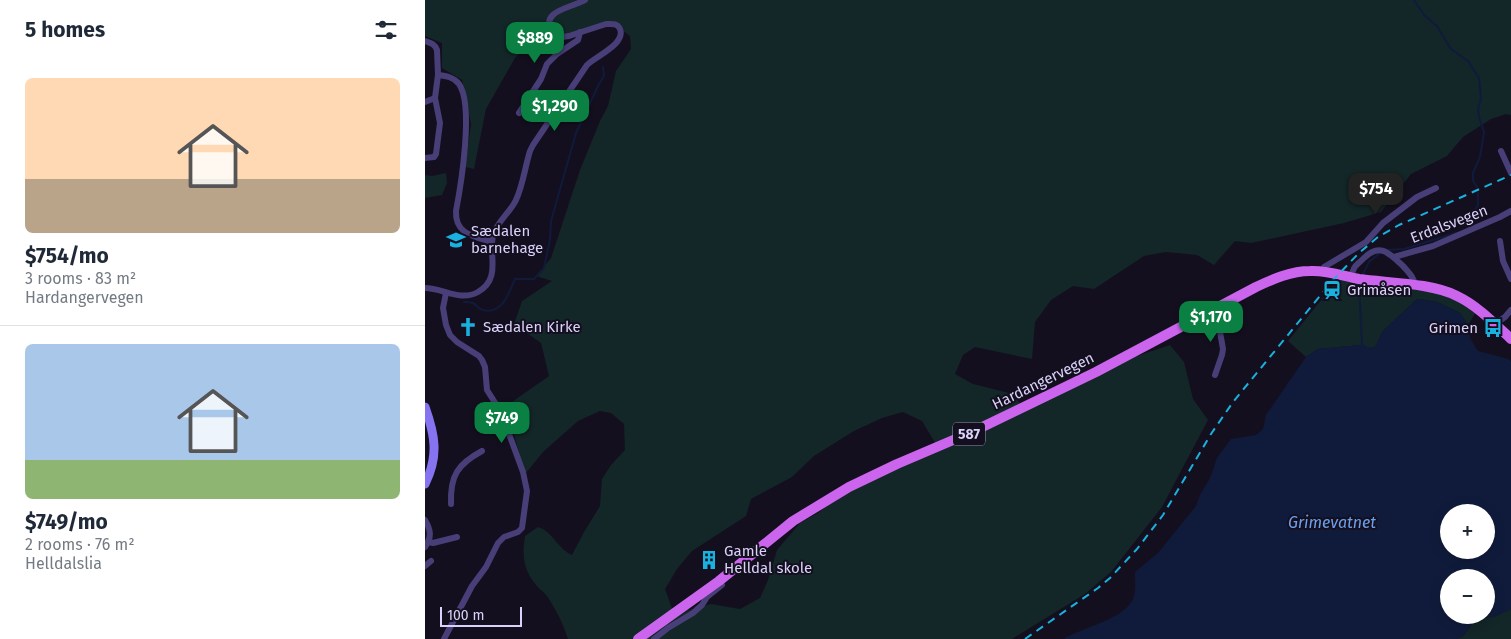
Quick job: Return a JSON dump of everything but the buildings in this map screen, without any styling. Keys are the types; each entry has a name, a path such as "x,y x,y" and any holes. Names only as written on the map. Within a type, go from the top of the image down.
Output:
{"main road":[{"name":"Hardangervegen","path":"638,639 719,580 793,520 849,487 972,432 1095,372 1255,287 1282,276 1311,270 1358,279 1439,289 1457,296 1474,306 1511,339"},
{"path":"425,407 433,429 435,445 433,461 425,484"}],"street":[{"path":"425,288 437,289 456,295 470,295 485,286 489,279 493,265 492,242 496,228 515,200 529,151 587,65 617,42 621,32 617,25 612,24 562,37 556,35 550,29 550,19 556,11 575,6 585,0"},
{"path":"519,113 541,80 547,64 561,51 578,40 580,32"},
{"path":"425,41 436,46 439,75 435,98 440,123 438,148 434,157 425,158"},
{"path":"439,75 455,79 461,86 467,120 456,222 468,234 492,242"},
{"path":"425,102 435,98"},
{"path":"1501,150 1511,173"},
{"path":"1323,272 1324,267 1366,242 1383,223 1417,197 1436,188"},
{"name":"Erdalsvegen","path":"1388,254 1433,246 1500,218 1511,211"},
{"path":"1500,241 1503,261 1511,279"},
{"name":"Erdalsvegen","path":"1358,279 1354,266 1375,250 1388,254 1412,276 1415,286"},
{"path":"444,639 472,586 487,567 499,543 522,528 527,491 523,472 501,412 487,390 485,367 482,360 457,342 446,325 443,308 446,292"},
{"path":"1211,310 1219,326 1223,348 1215,375"},
{"path":"1495,324 1511,310"},
{"path":"451,504 451,484 455,475 462,464 482,451"},
{"path":"443,487 451,484"},
{"path":"425,520 430,529 427,544 457,537"},
{"path":"654,639 693,613 702,605 707,597 722,586"},
{"path":"687,604 693,613"}],"green space":[{"path":"425,0 1511,0 1511,115 1506,114 1491,119 1463,137 1447,156 1411,174 1381,212 1344,223 1251,243 1235,241 1214,265 1197,255 1166,252 1144,256 1094,289 1073,286 1051,300 1035,322 1032,359 975,347 963,355 955,374 973,384 1013,394 1023,408 1125,360 1170,345 1184,362 1193,399 1208,420 1162,507 1111,572 1085,594 1012,639 568,639 562,622 550,601 528,573 524,556 525,536 538,527 543,529 563,549 572,555 600,506 602,479 611,465 625,450 624,424 611,413 600,411 578,421 543,452 526,473 522,465 507,407 549,376 541,343 514,324 522,301 552,281 536,276 551,258 580,170 608,106 616,71 631,49 630,36 616,25 560,37 549,31 548,23 515,58 486,109 474,169 465,167 471,124 462,80 442,68 442,43 425,36","holes":["903,412 922,421 937,446 842,493 818,513 800,523 777,550 768,580 760,598 740,609 711,604 674,614 665,589 677,569 692,551 746,516 751,499 792,477 814,456 854,431 882,418"]},
{"path":"446,173 447,183 442,195 425,198 425,175 432,176"},
{"path":"1339,278 1437,292 1458,299 1476,312 1468,325 1460,313 1437,302 1417,299 1383,331 1375,347 1362,345 1318,349 1306,357 1288,341"},
{"path":"1511,609 1511,639 1456,639 1462,637 1472,624 1495,624 1495,616"}],"water":[{"name":"Grimevatnet","path":"1417,299 1437,302 1460,313 1468,325 1470,338 1478,351 1511,361 1511,609 1495,616 1495,569 1440,569 1440,624 1472,624 1462,637 1456,639 1064,639 1114,617 1130,604 1135,593 1135,572 1158,553 1196,506 1210,478 1217,458 1231,439 1256,435 1263,429 1266,415 1306,357 1318,349 1362,345 1375,347 1383,331"}],"waterway":[{"path":"1414,0 1424,15 1437,26 1451,49 1468,61 1479,78 1481,99 1478,109 1484,132 1480,157 1473,173 1473,181 1477,187"},
{"path":"464,302 473,303 483,310 490,311 495,309 504,302 515,279 534,279 544,268 550,240 551,221 576,133 604,76 603,67"},
{"path":"1471,227 1472,214 1478,205 1478,193"},
{"path":"1386,250 1404,249 1456,233"},
{"path":"1362,276 1369,262 1380,253"},
{"path":"1359,283 1362,345"}],"railway":[{"path":"1025,639 1098,588 1137,549 1163,515 1211,434 1233,402 1333,280 1359,253 1378,237 1399,225 1511,175"}],"place":[{"name":"Sædalen barnehage","path":"456,240"},
{"name":"Grimåsen","path":"1332,290"},
{"name":"Sædalen Kirke","path":"468,327"},
{"name":"Grimen","path":"1493,328"},
{"name":"Gamle Helldal skole","path":"709,560"}]}
